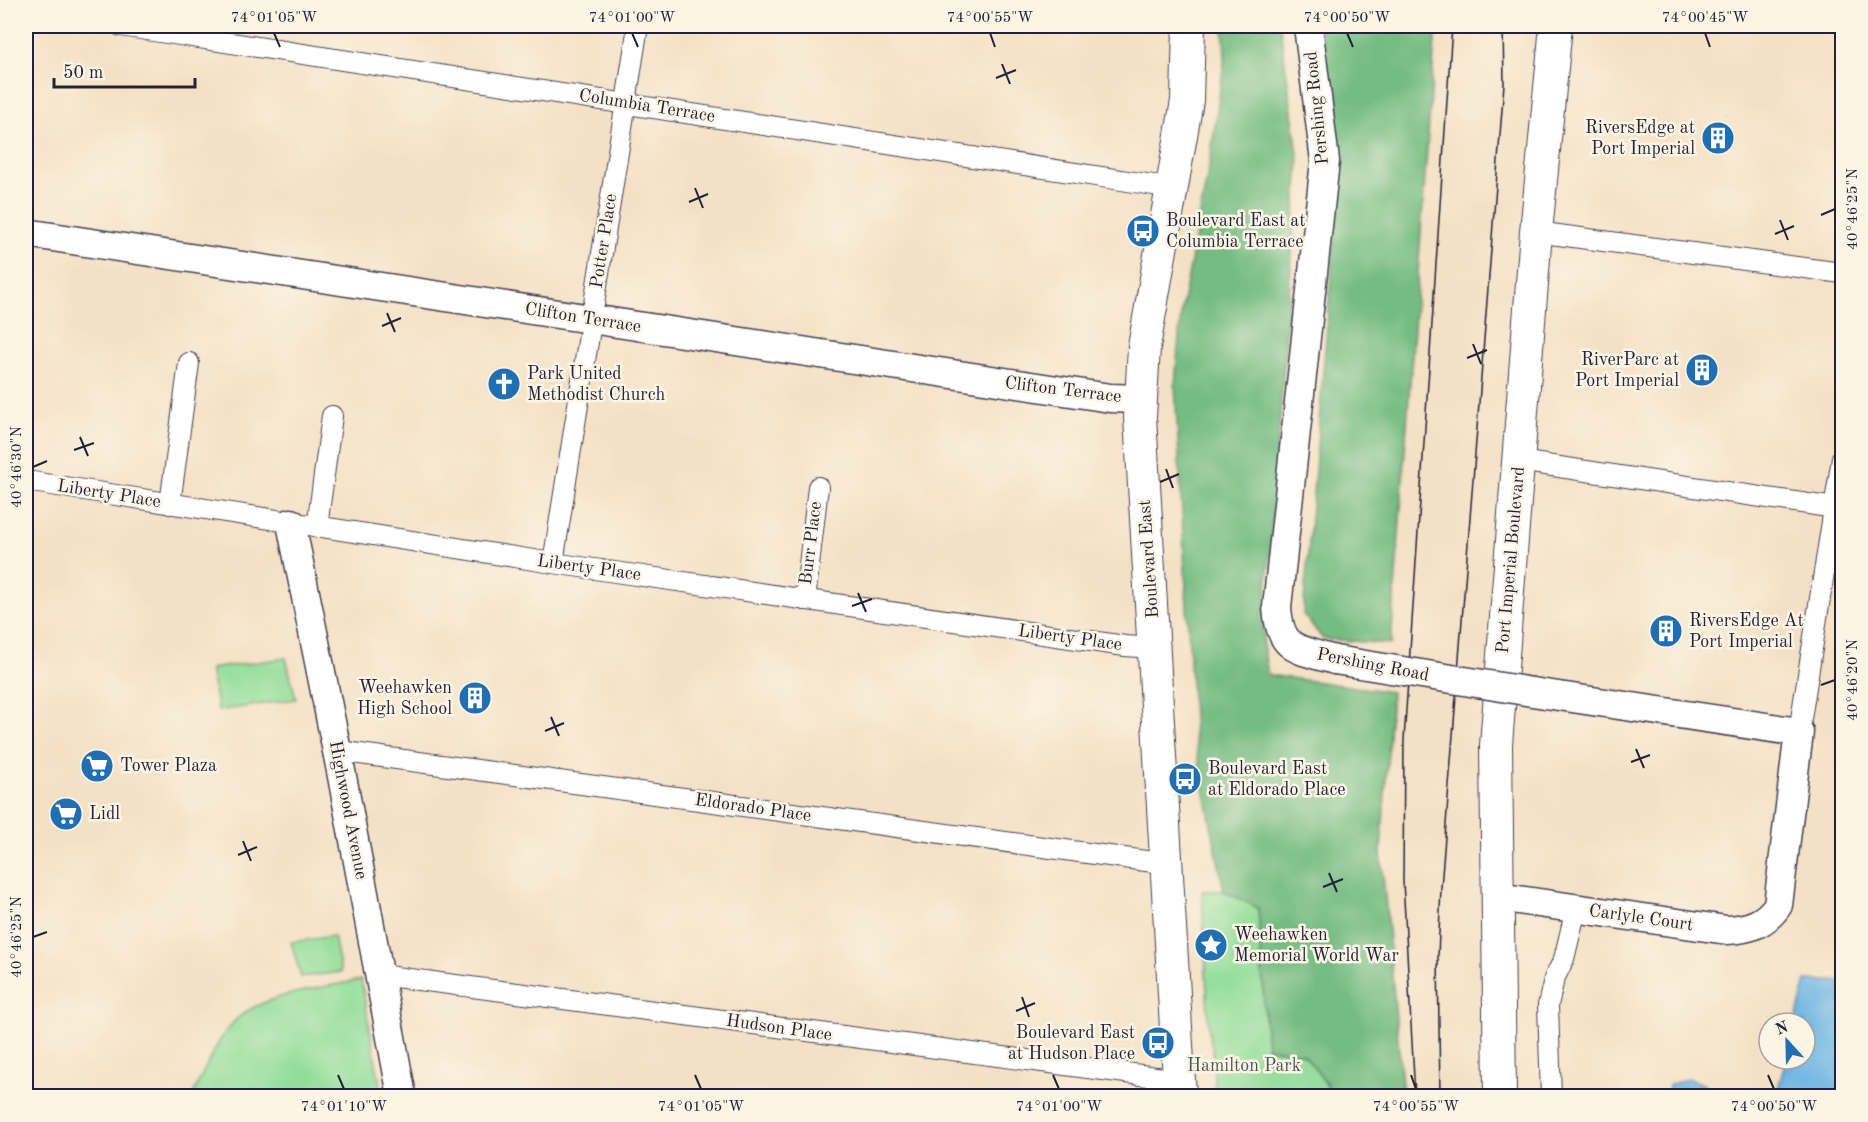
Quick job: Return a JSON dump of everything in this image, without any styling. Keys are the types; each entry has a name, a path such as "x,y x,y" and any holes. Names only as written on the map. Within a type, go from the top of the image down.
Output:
{"main road":[{"name":"Boulevard East","path":"1180,1088 1140,399 1143,347 1187,100 1189,26"},
{"name":"Port Imperial Boulevard","path":"1500,1096 1496,745 1536,232 1556,26"}],"street":[{"name":"Columbia Terrace","path":"121,26 1173,188"},
{"name":"Potter Place","path":"553,563 638,26"},
{"name":"Pershing Road","path":"1308,26 1325,161 1277,607 1278,629 1290,645 1335,660 1799,732"},
{"path":"1536,232 1842,273"},
{"name":"Clifton Terrace","path":"26,234 592,318 849,360 1110,398 1140,399"},
{"path":"170,504 189,363"},
{"path":"304,525 332,416"},
{"path":"1799,732 1842,458"},
{"path":"1519,461 1835,508"},
{"name":"Liberty Place","path":"26,481 553,563 1114,645 1154,648"},
{"name":"Burr Place","path":"805,600 818,487"},
{"name":"Highwood Avenue","path":"304,525 338,752 402,1096"},
{"name":"Carlyle Court","path":"1497,897 1727,930 1742,930 1758,924 1770,916 1778,905 1799,732"},
{"name":"Eldorado Place","path":"338,752 1168,864"},
{"path":"1551,1096 1548,1005 1554,980 1564,959 1576,909"},
{"name":"Hudson Place","path":"380,975 1180,1088"}],"green space":[{"path":"1223,26 1280,26 1299,161 1263,644 1268,675 1392,692 1381,852 1403,1096 1328,1096 1327,1085 1304,1054 1267,1048 1258,908 1224,891 1194,737 1175,385 1181,313 1209,167 1225,55"},
{"path":"1319,26 1436,26 1391,644 1323,639 1303,614 1339,181"},
{"path":"286,658 296,699 218,711 210,669"},
{"name":"Hamilton Park","path":"1202,891 1224,891 1258,908 1267,1048 1304,1054 1327,1085 1328,1096 1215,1096 1213,1050 1209,1034"},
{"path":"334,936 341,972 301,977 291,942"},
{"path":"361,980 382,1096 192,1096 220,1041 232,1024 243,1014 273,999 310,989"}],"water":[{"path":"1806,981 1842,981 1842,1096 1776,1096 1783,1071 1817,1071 1817,1011 1798,1011"},
{"path":"1688,1078 1705,1085 1716,1096 1668,1096 1669,1085"}],"tram line":[{"path":"1415,1096 1403,881 1404,740 1452,26"},
{"path":"1440,1096 1438,956 1441,888 1504,84 1503,26"}],"place":[{"name":"RiversEdge at Port Imperial","path":"1718,138"},
{"name":"Boulevard East at Columbia Terrace","path":"1143,231"},
{"name":"RiverParc at Port Imperial","path":"1702,370"},
{"name":"Park United Methodist Church","path":"504,384"},
{"name":"RiversEdge At Port Imperial","path":"1666,631"},
{"name":"Weehawken High School","path":"475,698"},
{"name":"Tower Plaza","path":"97,766"},
{"name":"Boulevard East at Eldorado Place","path":"1185,779"},
{"name":"Lidl","path":"66,814"},
{"name":"Weehawken Memorial World War","path":"1211,945"},
{"name":"Boulevard East at Hudson Place","path":"1158,1043"}]}
